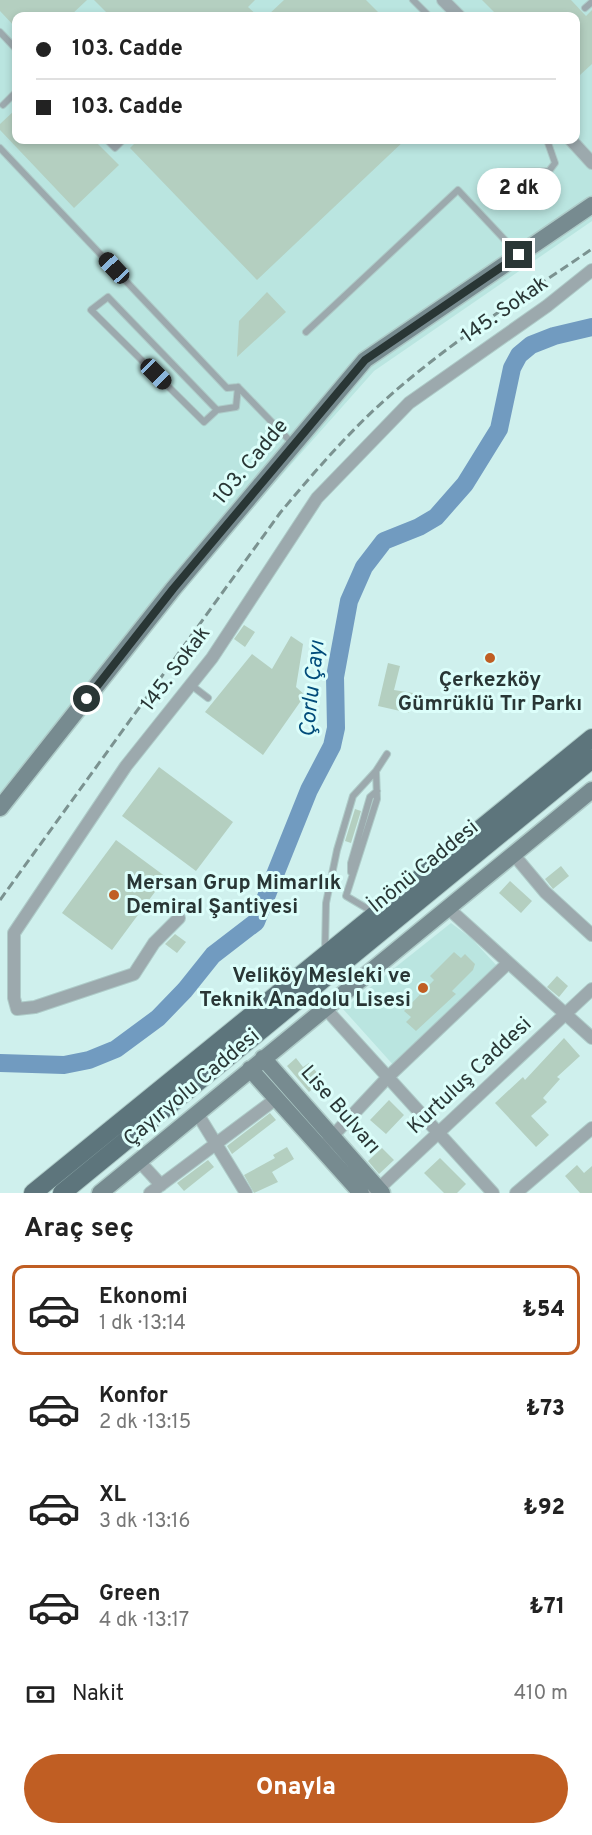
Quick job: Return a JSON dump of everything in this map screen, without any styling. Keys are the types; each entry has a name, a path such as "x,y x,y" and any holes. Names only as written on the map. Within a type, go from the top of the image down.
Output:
{"main road":[{"path":"33,1193 592,738"},
{"name":"İnönü Caddesi","path":"62,1193 592,759"}],"street":[{"path":"443,0 455,12"},
{"path":"575,144 592,163"},
{"name":"103. Cadde","path":"0,808 173,589 365,360 592,205"},
{"name":"145. Sokak","path":"178,918 154,943 134,974 35,1007 17,1009 14,998 14,933 126,766 212,658 317,498 354,456 409,403 547,306 592,270"},
{"name":"Çayıryolu Caddesi","path":"100,1193 592,790"},
{"path":"514,855 545,892 592,935"},
{"path":"449,909 592,1038"},
{"path":"322,1150 332,1135 388,1077 508,963"},
{"name":"Kurtuluş Caddesi","path":"378,1191 592,989"},
{"path":"326,1008 493,1193"},
{"name":"Lise Bulvarı","path":"263,1058 332,1135 378,1191"},
{"name":"Lise Bulvarı","path":"250,1069 361,1193"},
{"path":"139,1161 156,1189 277,1098"},
{"path":"197,1113 246,1193"},
{"path":"516,1193 592,1128"}],"lane":[{"path":"414,0 425,12"},
{"path":"585,8 592,2"},
{"path":"0,32 12,45"},
{"path":"3,105 12,96"},
{"path":"497,172 549,171 555,163 549,144"},
{"path":"0,148 227,387 237,387 294,445"},
{"path":"306,332 458,190 519,255"},
{"path":"217,410 108,297 91,310 204,422 217,410 236,407 237,387"},
{"path":"191,684 208,698"},
{"path":"325,955 326,903 337,850 353,796 376,771 387,754"},
{"path":"376,771 377,791 374,810 346,896 376,914"}],"shaded area":[{"path":"0,0 592,0 592,221 374,371 271,487 0,809"},
{"name":"Veliköy Mesleki ve Teknik Anadolu Lisesi","path":"451,923 471,938 498,967 396,1068 343,1009"}],"building":[{"path":"0,0 87,0 74,12 12,12 12,24 0,11"},
{"path":"94,0 255,0 248,7 254,12 106,12"},
{"path":"284,0 366,0 378,12 271,12"},
{"path":"482,0 571,0 586,16 592,10 592,64 580,75 580,12 494,12"},
{"path":"12,113 12,143 0,130 0,124"},
{"path":"13,144 98,144 119,165 74,208"},
{"path":"134,144 401,144 257,280 130,148"},
{"path":"267,292 286,312 237,357 239,321"},
{"path":"244,625 255,632 245,647 234,639"},
{"path":"291,636 303,644 296,687 305,695 263,755 205,712 252,654 272,669"},
{"path":"388,663 400,666 394,690 413,693 409,713 378,706"},
{"path":"159,767 233,822 196,871 122,816"},
{"path":"355,809 361,811 351,843 345,841"},
{"name":"Mersan Grup Mimarlık Demiral Şantiyesi","path":"116,840 166,877 112,950 62,913"},
{"path":"561,866 569,876 553,889 545,879"},
{"path":"510,881 532,901 521,913 499,893"},
{"path":"175,934 186,942 177,953 165,944"},
{"path":"454,952 461,958 465,954 475,964 473,970 452,991 456,994 416,1031 406,1022 411,1017 404,1011 434,980 430,976"},
{"path":"557,976 568,986 559,997 547,987"},
{"path":"564,1038 580,1056 557,1077 560,1079 543,1098 547,1102 531,1116 549,1135 536,1147 495,1103 523,1077 525,1080"},
{"path":"296,1058 303,1067 309,1063 323,1080 309,1092 287,1066"},
{"path":"389,1100 404,1115 386,1134 370,1120"},
{"path":"270,1113 276,1120 232,1154 227,1146"},
{"path":"287,1147 294,1159 272,1172 278,1182 254,1193 244,1175 275,1158 273,1155"},
{"path":"382,1148 394,1160 379,1174 368,1161"},
{"path":"440,1158 466,1184 457,1193 444,1193 424,1173"},
{"path":"208,1160 214,1167 184,1191 177,1183"},
{"path":"577,1165 584,1173 592,1166 592,1193 580,1193 565,1176"}],"waterway":[{"name":"Çorlu Çayı","path":"0,1063 64,1065 89,1060 116,1049 158,1018 185,990 213,955 256,922 309,790 332,746 336,728 335,677 349,601 364,567 384,541 419,527 436,517 465,484 499,429 512,368 519,355 531,345 554,336 592,327"}],"railway":[{"path":"0,900 280,513 326,460 375,409 426,365 480,325 592,249"}],"place":[{"name":"Çerkezköy Gümrüklü Tır Parkı","path":"490,658"},
{"name":"Mersan Grup Mimarlık Demiral Şantiyesi","path":"114,895"},
{"name":"Veliköy Mesleki ve Teknik Anadolu Lisesi","path":"423,988"}],"route":[{"path":"87,699 173,589 365,360 519,255"}]}
